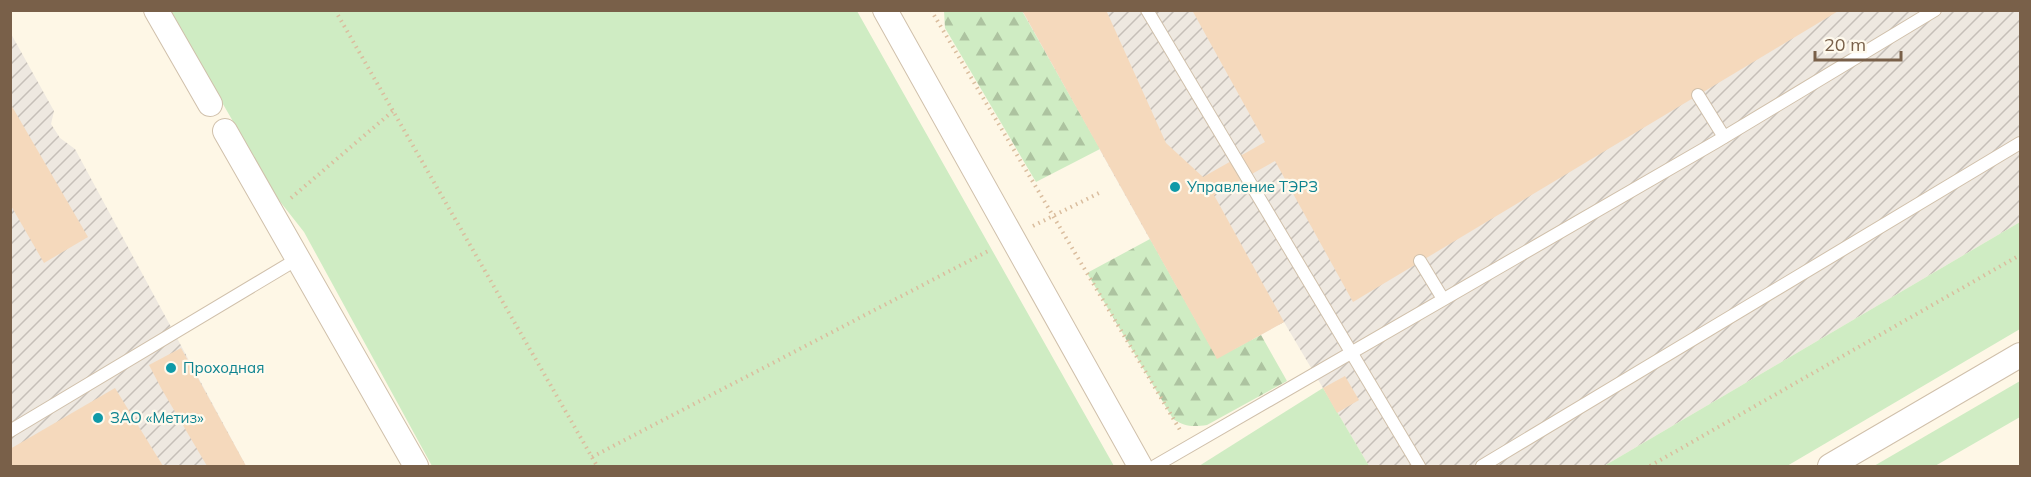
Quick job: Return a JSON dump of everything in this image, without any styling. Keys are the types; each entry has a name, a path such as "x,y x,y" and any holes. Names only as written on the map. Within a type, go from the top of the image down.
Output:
{"street":[{"path":"156,10 210,104"},
{"path":"889,12 1140,466"},
{"path":"225,131 416,466"},
{"path":"1830,466 2020,355"}],"lane":[{"path":"1147,10 1419,466"},
{"path":"1155,466 1724,137 1928,12"},
{"path":"1698,95 1724,137"},
{"path":"1482,466 2020,143"},
{"path":"10,431 299,258"},
{"path":"1420,261 1443,299"}],"path":[{"path":"335,10 597,466"},
{"path":"931,10 1054,214 1189,446"},
{"path":"273,214 393,111"},
{"path":"592,457 1054,214 1099,193"},
{"path":"1650,466 2020,255"}],"shaded area":[{"path":"1022,11 2020,11 2020,222 1604,466 1369,466 1284,322 1217,359"},
{"name":"ЗАО «Метиз»","path":"10,32 54,111 51,124 60,138 75,149 246,466 11,466"}],"green space":[{"path":"169,11 857,11 1114,466 432,466 304,232 278,199"},
{"path":"944,11 1022,11 1100,149 1036,182 945,28"},
{"path":"2020,222 2020,329 1787,466 1604,466"},
{"path":"1150,239 1217,358 1261,335 1287,381 1207,425 1189,426 1173,419 1087,273"},
{"path":"2020,381 2020,417 1935,466 1874,466"},
{"path":"1323,388 1369,466 1199,466"}],"building":[{"path":"1022,10 1106,10 1166,143 1203,177 1265,142 1192,10 1840,10 1353,302 1275,161 1214,195 1284,322 1217,359"},
{"path":"10,103 88,237 44,263 10,204"},
{"path":"181,348 246,466 207,466 161,388 149,365"},
{"path":"1345,376 1359,400 1337,413 1323,388"},
{"name":"ЗАО «Метиз»","path":"115,388 163,466 10,466 10,449"}],"place":[{"name":"Управление ТЭРЗ","path":"1175,187"},
{"name":"Проходная","path":"171,368"},
{"name":"ЗАО «Метиз»","path":"98,418"}]}
